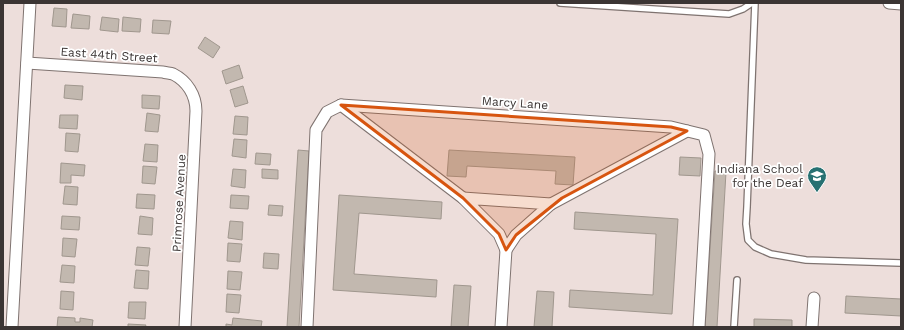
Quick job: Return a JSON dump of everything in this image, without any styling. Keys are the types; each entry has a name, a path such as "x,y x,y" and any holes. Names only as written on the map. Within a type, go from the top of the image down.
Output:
{"street":[{"path":"12,327 30,3"},
{"path":"889,3 901,4"},
{"name":"East 44th Street","path":"27,63 164,72 173,74 185,84"},
{"name":"Primrose Avenue","path":"185,84 194,95 196,106 185,327"},
{"path":"307,327 316,130 327,112 341,105 463,198 499,234 506,250 501,327"},
{"name":"Marcy Lane","path":"341,105 670,126 704,135 709,154 698,327"},
{"path":"506,250 516,235 551,204 687,131"},
{"path":"463,198 551,204"},
{"path":"812,327 814,298"}],"lane":[{"path":"560,3 729,14 743,9 752,3"},
{"path":"755,3 746,224 748,240 755,247 771,254 806,260 901,263"},
{"path":"734,327 737,280"}],"highlighted area":[{"path":"341,105 671,127 687,131 562,198 516,235 506,250 499,234 463,198"}],"building":[{"path":"54,8 67,9 66,27 52,26"},
{"path":"73,14 90,16 89,29 71,28"},
{"path":"102,17 119,19 118,32 100,30"},
{"path":"123,17 141,19 140,32 122,31"},
{"path":"153,20 171,21 169,34 152,33"},
{"path":"205,37 220,47 213,58 198,48"},
{"path":"239,65 243,78 226,84 222,71"},
{"path":"65,85 83,86 82,100 64,98"},
{"path":"243,86 248,103 235,107 230,90"},
{"path":"142,95 160,96 159,109 142,108"},
{"path":"147,113 160,115 158,132 145,131"},
{"path":"60,115 78,115 77,129 59,128"},
{"path":"235,116 248,117 247,135 233,134"},
{"path":"66,133 80,134 78,152 65,151"},
{"path":"234,139 247,140 246,158 232,156"},
{"path":"145,144 158,145 157,162 143,161"},
{"path":"298,150 309,151 299,327 287,327"},
{"path":"449,150 575,157 573,185 555,184 556,171 467,166 466,177 447,176"},
{"path":"256,153 271,154 270,165 255,164"},
{"path":"680,157 701,158 700,176 679,175"},
{"path":"61,163 85,165 84,176 71,175 71,183 60,183"},
{"path":"143,166 157,167 155,184 142,183"},
{"path":"233,169 246,170 245,188 231,186"},
{"path":"262,169 278,170 278,179 262,178"},
{"path":"715,171 726,172 717,327 705,327"},
{"path":"65,186 78,187 77,205 63,204"},
{"path":"137,194 155,195 154,209 136,208"},
{"path":"231,195 249,196 248,209 230,208"},
{"path":"339,195 442,202 441,219 359,213 354,274 437,280 436,297 333,290"},
{"path":"269,205 283,206 282,216 268,215"},
{"path":"575,212 678,219 672,314 569,307 570,290 653,295 656,234 574,229"},
{"path":"62,216 80,217 79,230 61,229"},
{"path":"140,216 153,218 152,235 138,234"},
{"path":"230,221 243,222 242,240 228,238"},
{"path":"63,238 77,239 75,257 62,256"},
{"path":"228,243 242,244 240,262 227,261"},
{"path":"137,247 150,248 148,266 135,265"},
{"path":"264,253 279,254 278,269 263,268"},
{"path":"62,265 75,266 74,283 60,282"},
{"path":"136,270 149,271 148,289 134,288"},
{"path":"228,271 242,272 240,290 227,289"},
{"path":"454,285 471,286 468,327 451,327"},
{"path":"61,291 74,292 73,310 60,309"},
{"path":"537,291 554,292 552,327 534,327"},
{"path":"227,294 241,295 239,313 226,312"},
{"path":"846,296 901,299 901,316 845,313"},
{"path":"129,302 146,302 145,319 128,318"},
{"path":"58,317 75,318 75,322 80,322 80,318 93,320 92,327 57,327"},
{"path":"233,318 262,321 261,327 226,327 226,324 232,325"},
{"path":"754,319 792,320 792,327 754,327"},
{"path":"128,324 146,325 145,327 128,327"}],"place":[{"name":"Indiana School for the Deaf","path":"817,193"}]}
